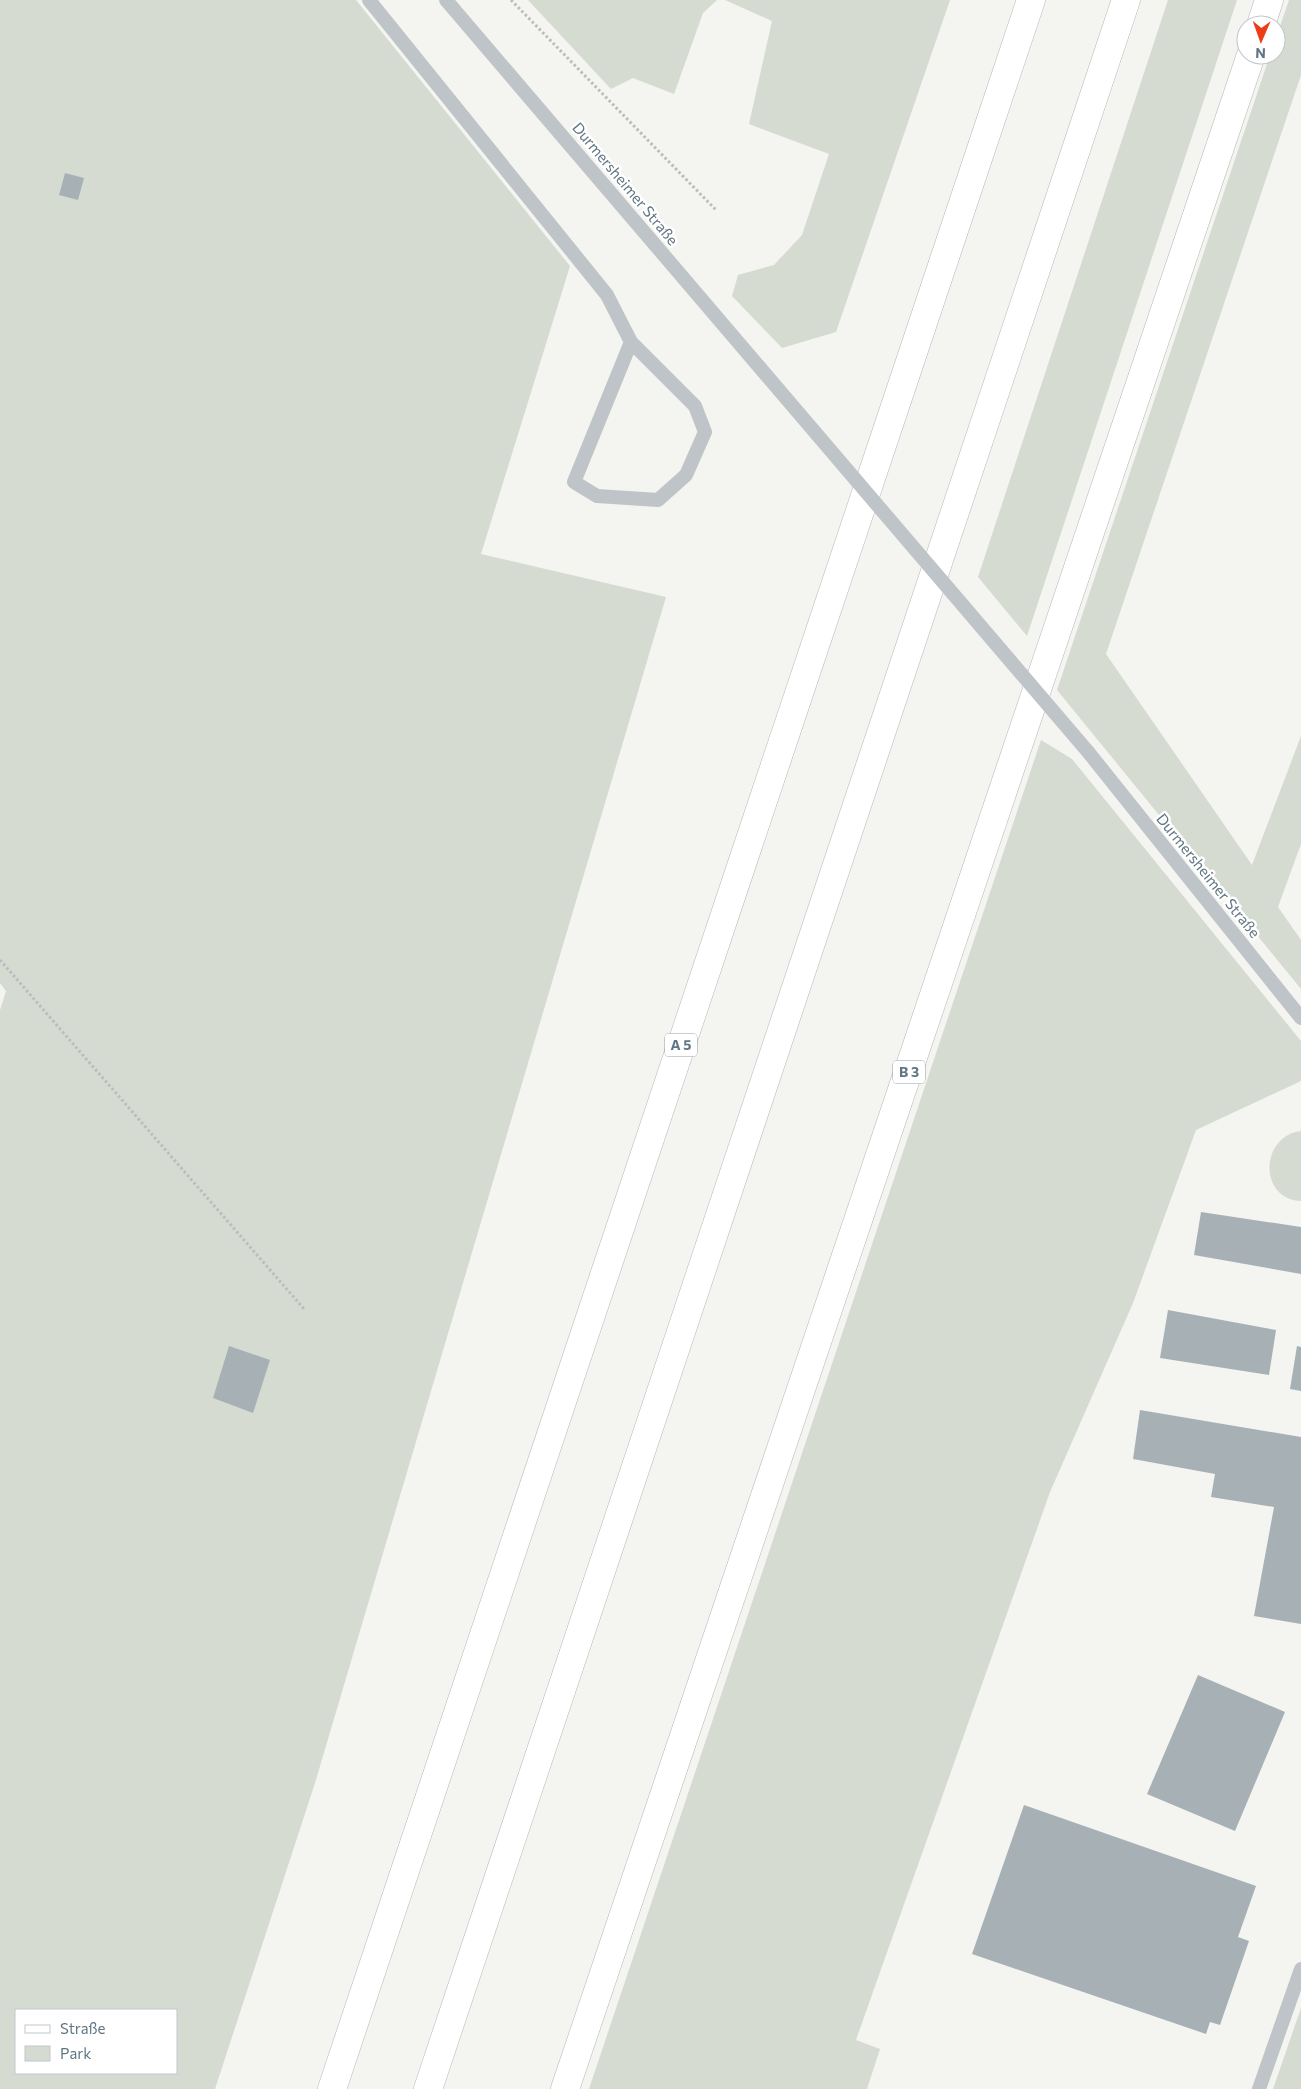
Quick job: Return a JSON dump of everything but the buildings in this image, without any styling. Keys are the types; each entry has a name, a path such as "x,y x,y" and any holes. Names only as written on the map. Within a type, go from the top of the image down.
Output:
{"main road":[{"name":"A 5","path":"332,2089 1030,0"},
{"path":"428,2089 1126,0"},
{"path":"1264,15 1269,0"},
{"name":"B 3","path":"565,2089 1248,65"}],"lane":[{"path":"370,0 606,295 631,342 695,406 705,432 686,475 658,500 597,496 574,482 631,342"},
{"name":"Durmersheimer Straße","path":"446,0 1090,753 1301,1018"},
{"path":"1259,2089 1301,1969"}],"path":[{"path":"511,0 716,210"},
{"path":"0,960 305,1310"}],"green space":[{"path":"0,0 356,0 570,266 481,554 666,597 315,1783 215,2089 0,2089 0,1010 6,991 0,983"},
{"path":"528,0 717,0 703,13 674,94 633,78 611,89"},
{"path":"725,0 950,0 836,332 782,348 732,296 738,275 774,265 802,235 829,154 749,124 772,21"},
{"path":"1168,0 1237,0 1027,636 978,577"},
{"path":"1289,0 1301,0 1301,75 1106,654 1252,865 1301,736 1301,844 1278,907 1301,940 1301,989 1057,690 1267,65 1286,65 1286,15 1284,15"},
{"path":"1041,740 1072,759 1301,1041 1301,1081 1196,1130 1133,1303 1050,1492 856,2040 880,2049 867,2089 589,2089"},
{"path":"1301,1131 1301,1201 1287,1198 1277,1190 1271,1179 1270,1167 1272,1155 1278,1144 1287,1135"},
{"path":"1301,2008 1301,2089 1273,2089"}]}
